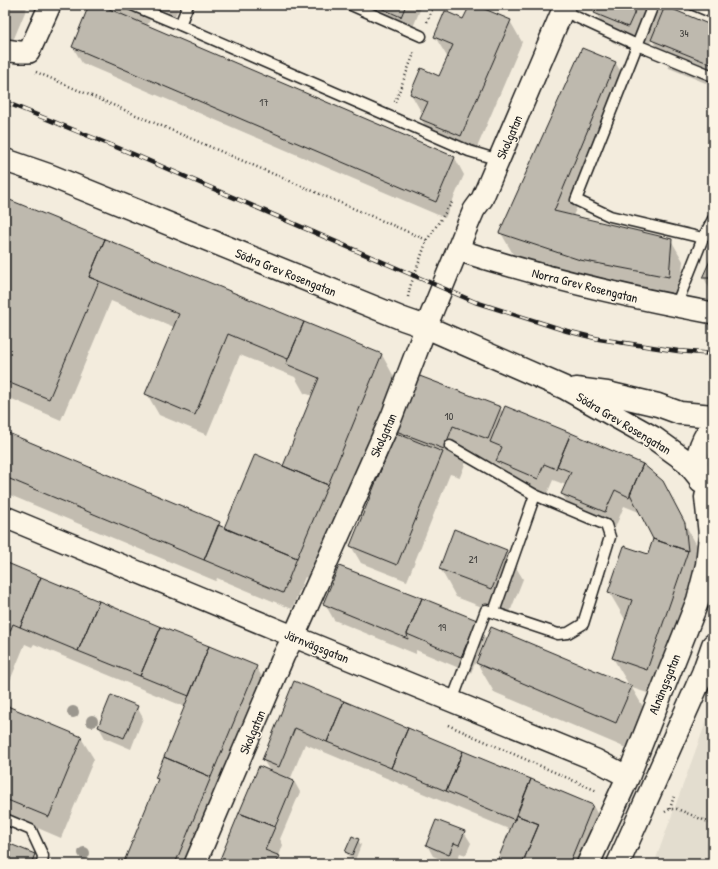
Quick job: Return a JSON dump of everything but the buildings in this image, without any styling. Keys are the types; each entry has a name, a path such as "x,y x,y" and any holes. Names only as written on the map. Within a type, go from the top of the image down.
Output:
{"main road":[{"name":"Södra Grev Rosengatan","path":"5,160 59,179 426,327 565,388 654,438 686,461 706,493"},
{"name":"Södra Grev Rosengatan","path":"565,388 607,393 658,405 680,413 713,416"},
{"name":"Alnängsgatan","path":"588,864 628,777 698,600 707,565 710,535 706,493 698,457 703,438 713,424"},
{"path":"618,864 703,673 713,645"},
{"path":"628,777 653,786"}],"street":[{"path":"18,51 50,5"},
{"name":"Skolgatan","path":"195,864 284,655 294,636 392,416 426,327 474,210 482,199 564,8"},
{"name":"Norra Grev Rosengatan","path":"458,250 496,262 603,290 713,313"},
{"name":"Järnvägsgatan","path":"5,517 596,760 628,777"}],"lane":[{"path":"132,5 180,24 469,151 499,160"},
{"path":"180,24 188,5"},
{"path":"351,5 421,36"},
{"path":"653,5 576,200 610,216 703,238"},
{"path":"694,5 713,13"},
{"path":"564,8 637,45 713,76"},
{"path":"676,306 703,238 713,219"},
{"path":"450,446 535,495 606,525 610,536 583,624 568,633 558,634 486,610 452,701"},
{"path":"494,612 535,495"},
{"path":"5,819 31,830 43,856 42,864"}],"path":[{"path":"390,116 434,5"},
{"path":"18,51 34,71 427,240"},
{"path":"448,725 617,800"},
{"path":"665,812 670,809 677,809 713,824"}],"shaded area":[{"path":"713,703 713,864 654,864"}],"railway":[{"path":"5,102 133,154 475,302 567,331 599,339 678,351 713,354"}]}
